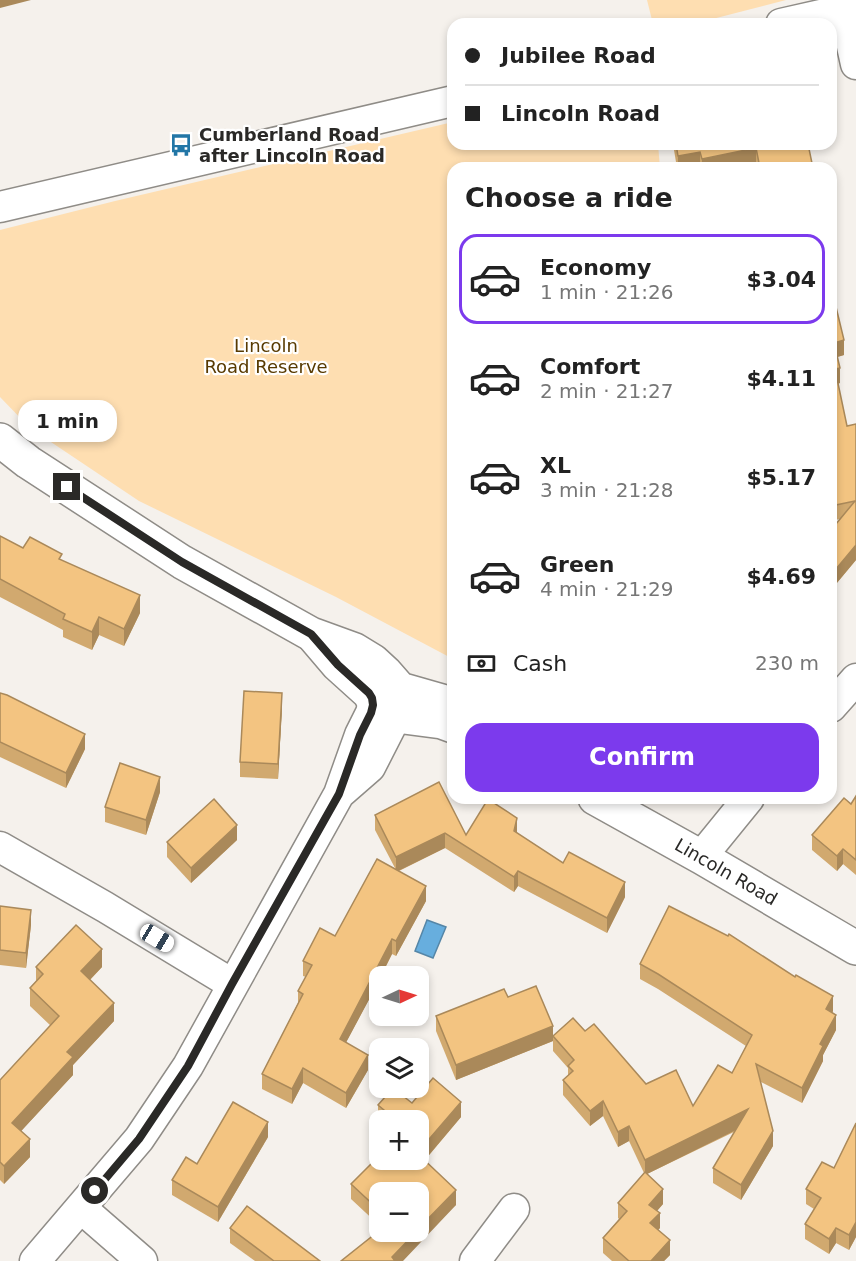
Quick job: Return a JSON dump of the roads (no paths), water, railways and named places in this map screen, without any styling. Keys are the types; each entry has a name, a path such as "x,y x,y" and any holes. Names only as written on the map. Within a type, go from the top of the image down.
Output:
{"street":[{"path":"807,18 850,8 856,64"},
{"path":"0,207 447,102"},
{"path":"0,440 28,462 182,562 311,634 355,650 373,661 386,673 389,701 370,767 339,794 188,1066 139,1139 35,1261"},
{"path":"837,700 856,679"},
{"path":"389,701 442,701 447,705"},
{"path":"389,701 447,724"},
{"name":"Lincoln Road","path":"606,804 856,948"},
{"path":"701,857 744,804"},
{"path":"0,847 232,984"},
{"path":"81,1208 142,1261"},
{"path":"475,1261 514,1209"}],"water":[{"path":"427,920 446,927 433,958 415,951"}],"place":[{"name":"Cumberland Road after Lincoln Road","path":"181,145"}],"park label":[{"name":"Lincoln Road Reserve","path":"266,356"}]}
